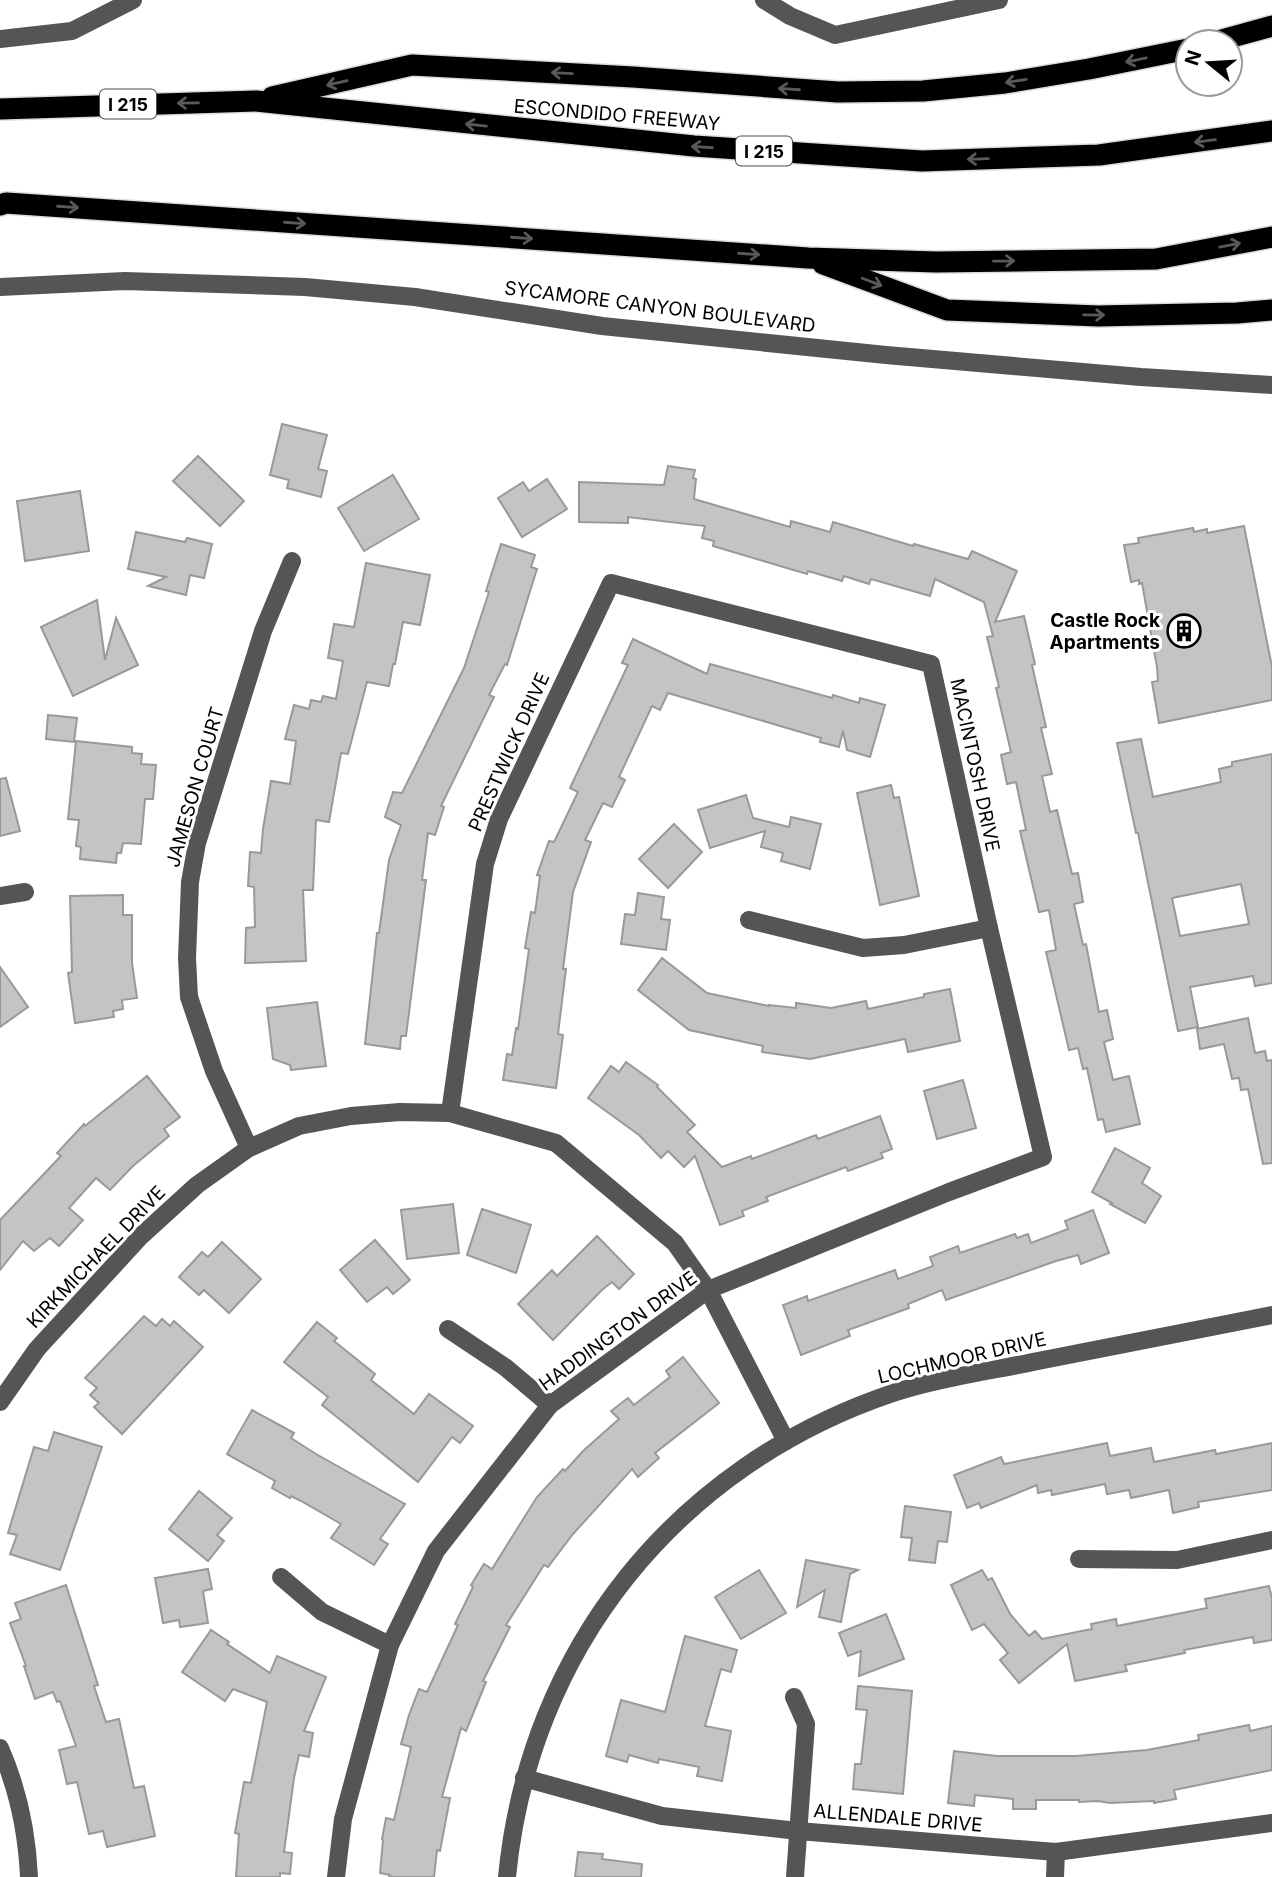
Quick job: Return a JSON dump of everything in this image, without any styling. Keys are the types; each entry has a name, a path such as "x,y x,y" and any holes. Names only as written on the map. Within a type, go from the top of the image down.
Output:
{"highway":[{"path":"1244,34 1272,26"},
{"path":"256,101 412,65 838,92 923,91 1005,83 1174,52"},
{"name":"ESCONDIDO FREEWAY","path":"0,109 256,101 694,146 922,161 1099,155 1272,131"},
{"path":"0,205 34,205 808,258 936,262 1156,259 1272,237"},
{"path":"808,258 947,310 1098,316 1272,310"}],"street":[{"path":"0,39 72,31 133,0"},
{"path":"764,0 790,16 835,35 999,0"},
{"name":"SYCAMORE CANYON BOULEVARD","path":"0,287 125,281 319,288 415,297 602,326 886,355 1141,377 1272,385"},
{"name":"JAMESON COURT","path":"249,1148 214,1071 189,997 187,958 190,882 197,843 263,631 292,561"},
{"name":"MACINTOSH DRIVE","path":"611,583 931,664 1043,1157"},
{"name":"PRESTWICK DRIVE","path":"450,1113 485,863 499,819 611,583"},
{"path":"0,895 25,892"},
{"path":"749,920 863,948 904,945 989,928"},
{"name":"KIRKMICHAEL DRIVE","path":"0,1402 37,1349 141,1236 197,1185 249,1148 299,1126 351,1116 400,1112 450,1113 556,1143 675,1243 708,1290 786,1441"},
{"name":"HADDINGTON DRIVE","path":"336,1877 343,1819 390,1645 436,1551 550,1405 708,1290 949,1192 1043,1157"},
{"name":"LOCHMOOR DRIVE","path":"507,1877 524,1778 539,1731 571,1661 629,1572 662,1535 702,1497 786,1441 840,1414 895,1392 1272,1315"},
{"path":"448,1329 505,1367 550,1405"},
{"path":"1079,1559 1177,1560 1272,1540"},
{"path":"281,1577 322,1612 390,1645"},
{"path":"794,1697 806,1724 795,1877"},
{"path":"0,1748 20,1804 28,1851 29,1877"},
{"name":"ALLENDALE DRIVE","path":"524,1778 662,1816 798,1831 1056,1852 1272,1823"},
{"path":"1055,1877 1056,1852"}],"building":[{"path":"282,424 327,435 318,469 327,471 321,497 287,488 289,480 270,475"},
{"path":"198,456 244,501 220,526 173,481"},
{"path":"668,466 695,470 694,499 790,527 791,521 830,532 833,522 968,559 972,551 1017,571 995,622 1024,616 1046,727 1041,728 1052,774 1042,776 1050,812 1057,810 1072,874 1078,873 1083,902 1074,904 1083,945 1086,944 1099,1012 1107,1010 1113,1039 1104,1042 1113,1080 1129,1076 1140,1124 1106,1132 1103,1119 1098,1120 1087,1068 1083,1069 1078,1048 1069,1050 1046,952 1056,950 1049,910 1039,912 1020,831 1026,830 1016,782 1007,784 1001,755 1011,752 996,688 999,687 987,637 993,636 984,602 935,579 930,596 871,579 869,584 844,576 842,581 808,571 807,574 713,546 714,541 702,538 705,526 628,517 628,523 579,522 579,482 664,485"},
{"path":"393,475 419,519 364,551 338,508"},
{"path":"547,479 567,509 522,537 498,498 523,482 529,491"},
{"path":"80,491 89,551 25,561 17,501"},
{"name":"Castle Rock Apartments","path":"1244,526 1272,667 1272,700 1159,723 1152,682 1158,681 1157,667 1142,583 1139,584 1139,580 1131,582 1124,545 1139,543 1138,538 1193,528 1194,532 1207,529 1207,533"},
{"path":"136,532 185,542 187,538 212,544 204,578 190,575 186,595 148,586 166,577 128,569"},
{"path":"501,544 535,555 531,567 537,569 507,665 505,664 489,695 494,697 441,806 444,807 435,835 428,833 422,880 426,880 406,1036 401,1036 400,1049 365,1044 377,933 389,860 401,825 385,817 393,792 402,793 464,668 489,592 486,591"},
{"path":"366,563 430,575 420,625 403,622 389,686 367,682 348,754 341,753 329,822 316,820 313,890 303,890 306,961 245,963 246,928 255,927 254,887 248,886 250,852 261,853 271,781 290,784 296,741 285,739 294,705 309,709 311,700 321,702 323,696 336,699 343,661 328,658 334,624 354,627"},
{"path":"97,600 105,660 116,618 138,665 73,696 41,627"},
{"path":"633,639 707,674 710,664 832,698 833,695 859,703 860,698 885,705 870,757 847,750 843,731 839,747 820,742 821,738 668,693 660,710 652,706 619,777 625,780 612,807 603,803 585,840 591,842 573,892 563,969 566,969 558,1034 563,1035 556,1088 503,1080 507,1054 512,1055 516,1028 518,1029 529,949 525,948 531,912 535,913 540,876 537,875 549,841 554,842 578,792 570,788 628,665 622,663"},
{"path":"48,715 77,718 74,742 46,739"},
{"path":"1141,739 1153,797 1221,782 1219,769 1232,766 1232,762 1272,754 1272,983 1255,986 1253,976 1190,987 1198,1027 1178,1031 1117,743","holes":["1241,884 1249,924 1180,936 1172,898"]},
{"path":"76,741 132,747 132,753 142,754 141,764 156,765 153,799 145,799 141,844 123,843 121,853 117,853 116,863 80,859 81,847 76,846 79,820 68,819"},
{"path":"6,778 20,831 0,836 0,779"},
{"path":"891,785 894,798 899,797 919,896 880,905 857,793"},
{"path":"746,795 753,818 789,827 791,817 821,824 810,869 781,861 783,853 761,847 765,831 710,848 698,810"},
{"path":"674,824 702,852 668,888 639,859"},
{"path":"638,893 664,897 661,919 670,920 666,950 621,944 625,914 635,915"},
{"path":"123,895 123,915 132,915 132,963 137,998 122,1000 123,1009 113,1011 114,1017 75,1023 68,973 72,972 70,896"},
{"path":"662,958 707,993 769,1006 796,1008 796,1003 831,1008 866,1001 868,1009 950,989 960,1041 908,1052 905,1039 810,1059 762,1052 763,1046 689,1030 638,990"},
{"path":"0,967 28,1007 0,1027"},
{"path":"317,1002 326,1066 291,1070 290,1065 273,1059 267,1008"},
{"path":"1248,1018 1255,1053 1265,1051 1267,1061 1272,1060 1272,1163 1263,1164 1248,1089 1241,1090 1239,1078 1232,1079 1224,1044 1200,1049 1197,1029"},
{"path":"626,1062 658,1085 695,1125 687,1132 722,1167 816,1135 818,1139 880,1116 892,1149 881,1153 883,1158 848,1171 846,1167 766,1197 768,1201 742,1211 744,1216 720,1225 695,1156 684,1167 668,1151 661,1158 639,1135 588,1098 611,1066 619,1072"},
{"path":"147,1076 180,1117 164,1129 169,1136 133,1166 110,1190 96,1178 69,1208 83,1220 59,1246 50,1238 34,1251 23,1241 0,1270 0,1220 61,1156 57,1153 84,1124 85,1126"},
{"path":"963,1080 976,1128 937,1139 924,1091"},
{"path":"1115,1148 1150,1168 1142,1183 1161,1196 1145,1223 1092,1192"},
{"path":"453,1204 459,1253 407,1259 401,1210"},
{"path":"482,1209 531,1225 516,1273 467,1255"},
{"path":"1093,1210 1109,1253 1081,1264 1078,1255 1056,1261 946,1300 942,1290 908,1304 909,1308 848,1330 850,1336 801,1355 783,1305 807,1296 808,1301 895,1270 898,1279 933,1266 930,1257 958,1246 960,1253 1015,1234 1017,1238 1028,1234 1031,1243 1068,1229 1065,1221"},
{"path":"597,1236 634,1274 619,1289 612,1282 602,1290 553,1340 518,1304 552,1270 557,1276"},
{"path":"375,1240 410,1280 393,1294 387,1287 367,1302 340,1270"},
{"path":"222,1242 261,1279 229,1313 204,1290 199,1295 179,1277 202,1252 208,1257"},
{"path":"144,1316 156,1326 162,1319 170,1326 174,1321 203,1347 122,1434 94,1407 99,1403 90,1395 97,1388 85,1378"},
{"path":"317,1322 337,1338 334,1341 375,1374 371,1380 414,1414 429,1394 473,1426 460,1443 452,1437 418,1482 322,1405 328,1397 284,1362"},
{"path":"683,1357 719,1403 655,1453 659,1458 638,1477 632,1469 573,1534 548,1567 544,1565 506,1625 510,1627 483,1681 486,1682 466,1731 461,1728 442,1797 450,1798 440,1851 437,1850 434,1877 389,1877 390,1875 380,1873 386,1818 394,1820 411,1747 401,1744 409,1715 419,1689 427,1692 458,1625 455,1624 473,1587 471,1585 484,1564 492,1569 537,1497 563,1469 565,1471 619,1419 611,1411 628,1398 634,1405 670,1377 666,1371"},
{"path":"252,1410 294,1433 291,1438 316,1454 405,1504 380,1539 388,1544 374,1565 331,1538 341,1524 272,1488 275,1481 227,1454"},
{"path":"54,1432 102,1447 60,1570 10,1554 17,1535 8,1533 34,1447 48,1451"},
{"path":"1107,1443 1110,1456 1151,1448 1154,1462 1215,1450 1216,1454 1272,1443 1272,1490 1198,1502 1199,1507 1173,1513 1169,1490 1131,1498 1129,1490 1107,1494 1105,1484 1052,1495 1051,1490 1038,1493 1037,1485 981,1508 979,1503 967,1508 954,1475 1001,1457 1004,1464"},
{"path":"199,1491 232,1518 217,1535 224,1541 208,1561 169,1529"},
{"path":"905,1506 951,1512 947,1542 938,1541 935,1563 909,1560 912,1538 901,1537"},
{"path":"806,1560 858,1570 850,1574 841,1622 819,1617 825,1590 797,1607"},
{"path":"208,1569 212,1589 203,1591 208,1623 180,1627 179,1620 163,1623 155,1578"},
{"path":"759,1570 786,1613 741,1639 715,1597"},
{"path":"982,1570 988,1580 992,1578 1010,1614 1029,1636 1035,1631 1042,1639 1092,1629 1091,1624 1116,1619 1117,1626 1207,1608 1205,1599 1269,1586 1272,1598 1272,1640 1254,1643 1253,1637 1184,1650 1185,1653 1125,1665 1127,1671 1075,1681 1067,1644 1019,1683 1000,1660 1008,1653 984,1624 972,1630 951,1585"},
{"path":"66,1585 98,1685 94,1686 106,1722 119,1719 134,1788 144,1786 155,1836 107,1847 103,1831 89,1834 77,1782 67,1784 59,1750 76,1746 60,1701 57,1702 53,1692 35,1699 10,1623 21,1619 15,1603"},
{"path":"886,1614 904,1659 859,1676 861,1651 848,1656 839,1633"},
{"path":"211,1630 270,1673 277,1656 326,1677 304,1731 313,1733 309,1757 299,1755 294,1778 284,1852 292,1853 290,1874 280,1873 280,1877 236,1877 239,1834 235,1833 244,1782 251,1783 267,1702 233,1689 225,1701 182,1672"},
{"path":"685,1636 737,1650 731,1672 721,1669 705,1726 731,1731 722,1781 697,1776 699,1767 659,1759 658,1763 629,1755 627,1762 606,1756 621,1700 665,1712"},
{"path":"858,1686 912,1691 903,1794 853,1789 855,1764 861,1764 867,1710 856,1709"},
{"path":"1249,1725 1250,1731 1272,1726 1272,1770 1174,1790 1176,1799 1154,1803 1036,1800 1036,1809 1013,1809 1013,1799 975,1795 974,1806 948,1803 954,1751 997,1756 1076,1756 1147,1750 1199,1740 1198,1735"},
{"path":"578,1852 603,1854 602,1859 642,1864 641,1877 575,1877"}],"place":[{"name":"Castle Rock Apartments","path":"1184,631"}]}
